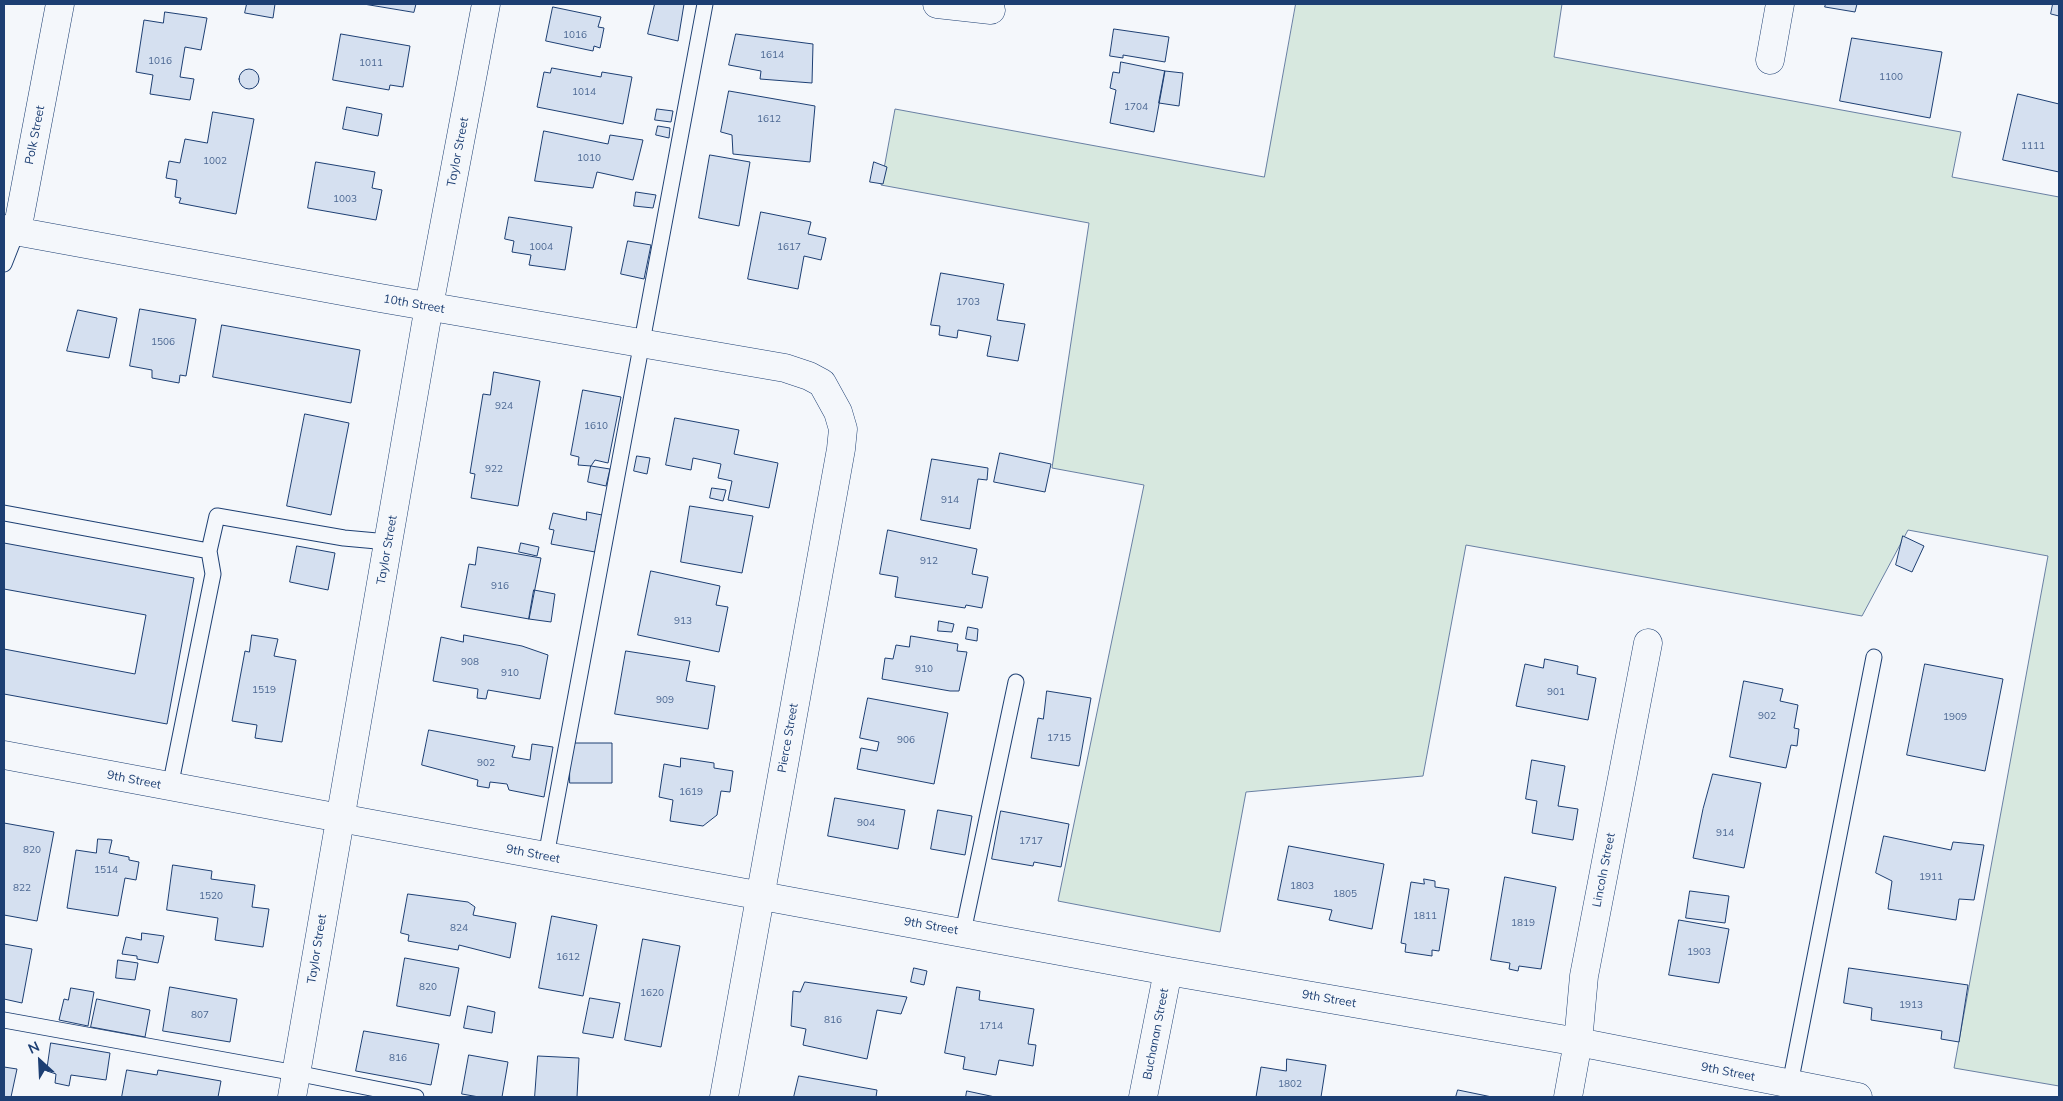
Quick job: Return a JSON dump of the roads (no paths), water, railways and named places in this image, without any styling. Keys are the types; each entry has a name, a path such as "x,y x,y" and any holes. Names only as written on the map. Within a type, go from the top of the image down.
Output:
{"street":[{"name":"Polk Street","path":"10,230 60,4"},
{"name":"Taylor Street","path":"294,1085 429,306 486,4"},
{"path":"937,4 991,10"},
{"path":"1770,60 1780,4"},
{"name":"10th Street","path":"10,230 641,344 785,368 809,376 822,383"},
{"name":"Pierce Street","path":"724,1097 841,449 843,429 838,412 822,383"},
{"name":"Lincoln Street","path":"1568,1097 1578,1042 1584,976 1648,643"},
{"name":"9th Street","path":"4,755 1168,971 1578,1042 1858,1097"},
{"name":"Buchanan Street","path":"1143,1097 1168,971"}],"lane":[{"path":"546,856 705,4"},
{"name":"Polk Street","path":"4,264 10,230"},
{"path":"4,513 209,551"},
{"path":"170,787 213,574 209,551 217,516 344,538 388,542"},
{"path":"1790,1084 1874,656"},
{"path":"963,932 1016,682"},
{"path":"4,1020 294,1085 416,1097"}]}
